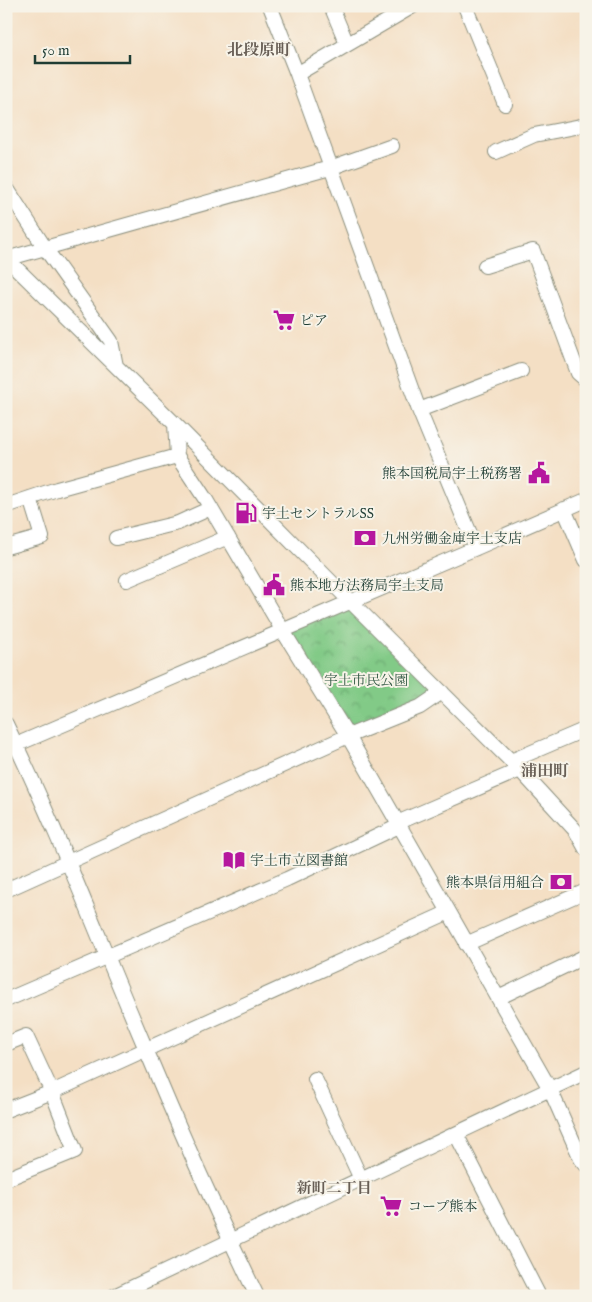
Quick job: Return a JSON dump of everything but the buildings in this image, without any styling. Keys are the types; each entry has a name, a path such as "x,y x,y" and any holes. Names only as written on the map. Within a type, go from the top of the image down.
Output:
{"street":[{"path":"270,6 297,74 419,410 476,548"},
{"path":"331,6 347,44"},
{"path":"297,74 413,6"},
{"path":"464,6 505,104"},
{"path":"496,152 534,135 586,125"},
{"path":"6,258 330,168 392,146"},
{"path":"6,187 45,248 111,341 116,366"},
{"path":"485,266 533,251 578,373 586,380"},
{"path":"6,258 516,765 576,831 586,849"},
{"path":"419,410 521,371"},
{"path":"175,424 177,456 211,508 283,631 348,736 550,1089 581,1159 586,1165"},
{"path":"6,506 57,488 177,456"},
{"path":"6,547 42,537 30,498"},
{"path":"11,747 586,500"},
{"path":"116,538 178,523 211,508"},
{"path":"564,509 586,560"},
{"path":"127,580 228,537"},
{"path":"6,890 348,736 420,707 442,692"},
{"path":"6,724 11,747 68,863 146,1050 256,1296"},
{"path":"6,1000 287,879 586,729"},
{"path":"466,944 586,891"},
{"path":"6,1110 52,1092 146,1050 449,912"},
{"path":"498,998 586,956"},
{"path":"6,1044 26,1036 52,1092 75,1151 6,1179"},
{"path":"114,1296 586,1072"},
{"path":"316,1079 362,1179"},
{"path":"456,1134 539,1296"}],"green space":[{"name":"宇土市民公園","path":"350,601 442,692 348,736 283,631"}],"place":[{"name":"ピア","path":"284,320"},
{"name":"熊本国税局宇土税務署","path":"539,473"},
{"name":"宇土セントラルSS","path":"246,513"},
{"name":"九州労働金庫宇土支店","path":"365,538"},
{"name":"熊本地方法務局宇土支局","path":"274,585"},
{"name":"宇土市立図書館","path":"234,860"},
{"name":"熊本県信用組合","path":"561,882"},
{"name":"コープ熊本","path":"391,1206"}],"district":[{"name":"北段原町","path":"259,49"},
{"name":"浦田町","path":"545,770"},
{"name":"新町二丁目","path":"334,1188"}]}
